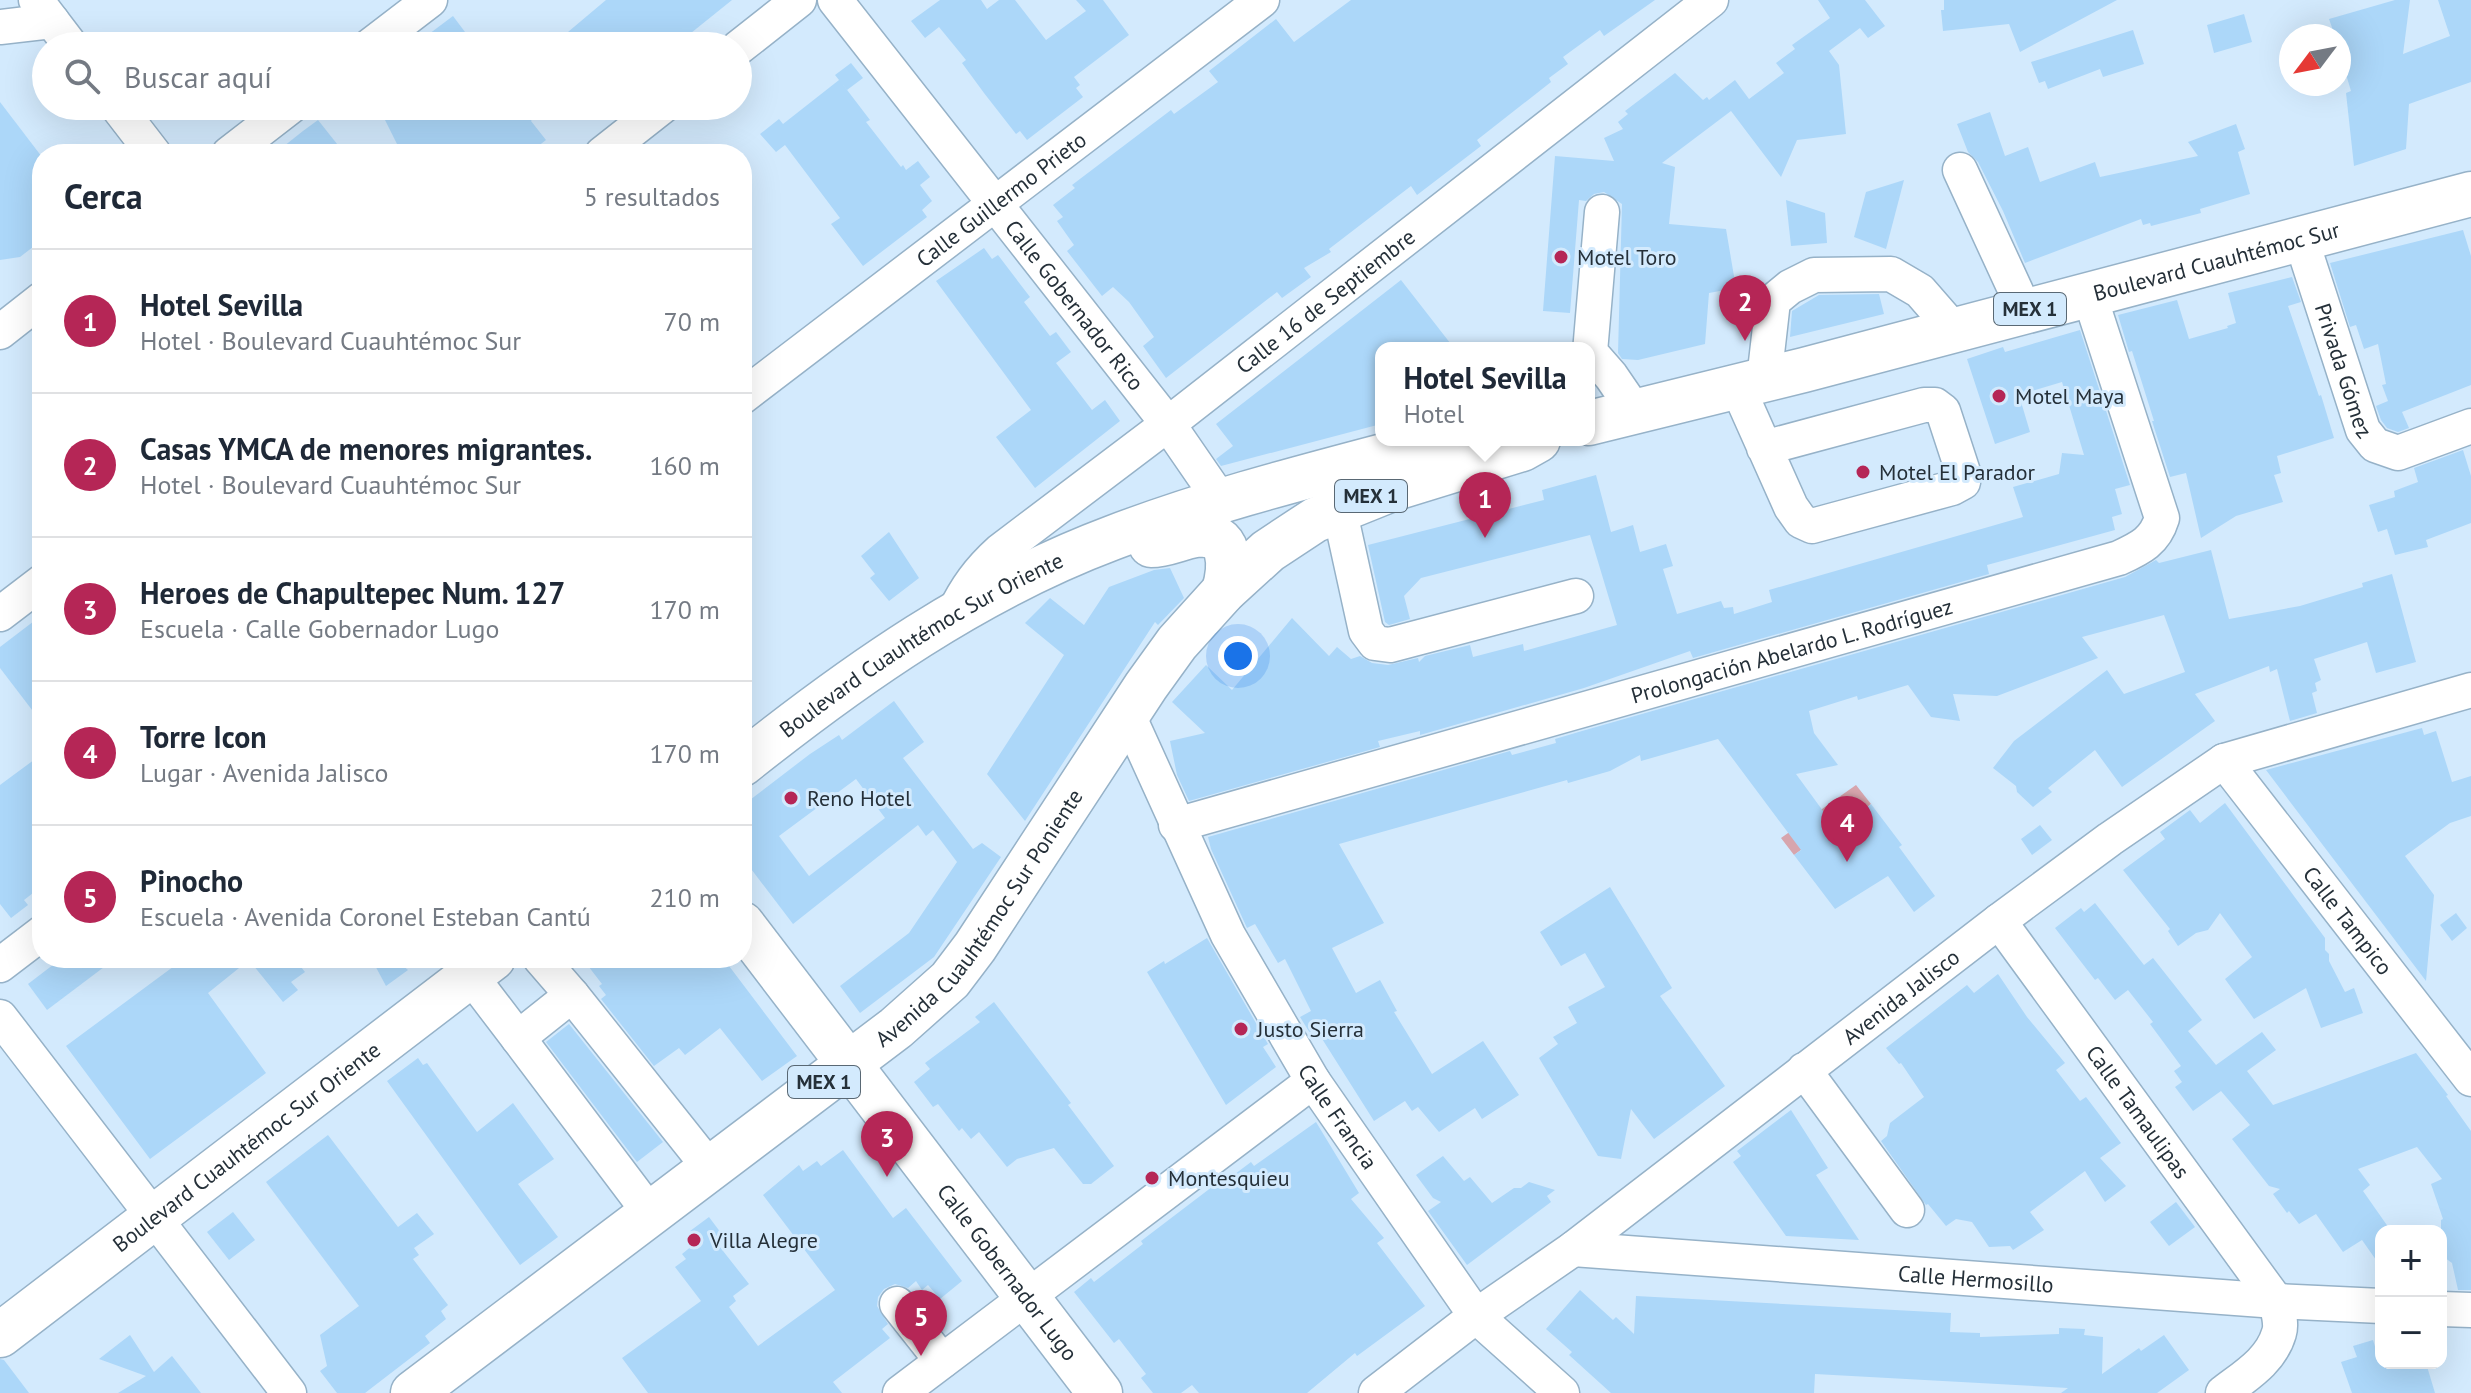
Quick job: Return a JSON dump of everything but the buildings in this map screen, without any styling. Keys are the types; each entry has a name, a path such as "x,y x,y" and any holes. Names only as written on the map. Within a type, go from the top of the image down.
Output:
{"main road":[{"name":"Boulevard Cuauhtémoc Sur","path":"1595,421 2471,194"},
{"name":"MEX 1","path":"1110,538 1221,501 1421,446"},
{"name":"MEX 1","path":"1224,591 1280,542 1339,508 1527,446"},
{"path":"1110,538 1140,546 1197,535 1211,536 1224,545 1230,559 1224,591"},
{"name":"Boulevard Cuauhtémoc Sur Oriente","path":"752,756 867,670 954,613 1110,538"},
{"name":"Avenida Cuauhtémoc Sur Poniente","path":"413,1393 849,1064 950,980 1011,895 1177,643 1224,591"},
{"name":"Calle Gobernador Lugo","path":"752,937 1100,1393"},
{"name":"Boulevard Cuauhtémoc Sur Oriente","path":"0,1335 480,968"}],"street":[{"path":"388,32 430,0"},
{"path":"752,37 799,0"},
{"name":"Calle Gobernador Rico","path":"835,0 1168,424 1221,501"},
{"name":"Calle Guillermo Prieto","path":"752,389 1262,0"},
{"name":"Calle 16 de Septiembre","path":"954,613 979,569 1000,551 1168,424 1711,0"},
{"path":"0,27 53,22"},
{"path":"128,120 146,144"},
{"path":"242,144 273,120"},
{"path":"615,144 645,120"},
{"path":"1960,170 2025,311"},
{"path":"1591,342 1602,212"},
{"name":"Privada Gómez","path":"2301,239 2363,430 2375,445 2398,453 2471,426"},
{"path":"1764,448 1924,405 1935,405 1943,411 1964,475 1963,482 1952,488 1812,526 1801,521 1791,507 1764,448 1750,383 1773,301 1790,287 1814,275 1891,274 1920,291 1954,330"},
{"name":"Prolongación Abelardo L. Rodríguez","path":"1176,825 2074,571 2119,558 2145,546 2157,532 2162,518 2089,294"},
{"path":"0,332 32,307"},
{"path":"1595,358 1635,411"},
{"path":"1339,508 1366,631 1375,643 1390,645 1576,596"},
{"path":"0,614 32,590"},
{"name":"Avenida Jalisco","path":"1376,1393 1476,1316 1573,1249 1999,921 2110,839 2224,761 2471,690"},
{"name":"Calle Francia","path":"1128,715 1228,935 1313,1081 1476,1316 1562,1393"},
{"name":"Calle Tampico","path":"2224,761 2471,1079"},
{"name":"Calle Tamaulipas","path":"1999,921 2276,1301"},
{"path":"0,965 32,941"},
{"path":"482,968 518,1038 650,1213"},
{"path":"549,968 709,1167"},
{"path":"518,1038 572,995"},
{"path":"0,1017 289,1393"},
{"path":"1804,1070 1907,1210"},
{"path":"900,1393 1313,1081"},
{"name":"Calle Hermosillo","path":"1573,1249 2375,1306"},
{"path":"2223,1393 2261,1364 2271,1350 2280,1331 2276,1301"},
{"path":"897,1304 942,1361"},
{"path":"2447,1309 2471,1310"}],"shaded area":[{"path":"1856,785 1871,804 1859,814 1855,810 1794,855 1781,838"}],"place":[{"name":"Motel Toro","path":"1561,257"},
{"name":"Casas YMCA de menores migrantes.","path":"1745,341"},
{"name":"Motel Maya","path":"1999,396"},
{"name":"Motel El Parador","path":"1863,472"},
{"name":"Hotel Sevilla","path":"1485,538"},
{"name":"Reno Hotel","path":"791,798"},
{"name":"Torre Icon","path":"1847,862"},
{"name":"Justo Sierra","path":"1241,1029"},
{"name":"Heroes de Chapultepec Num. 127","path":"887,1177"},
{"name":"Montesquieu","path":"1152,1178"},
{"name":"Villa Alegre","path":"694,1240"},
{"name":"Pinocho","path":"921,1356"}]}
